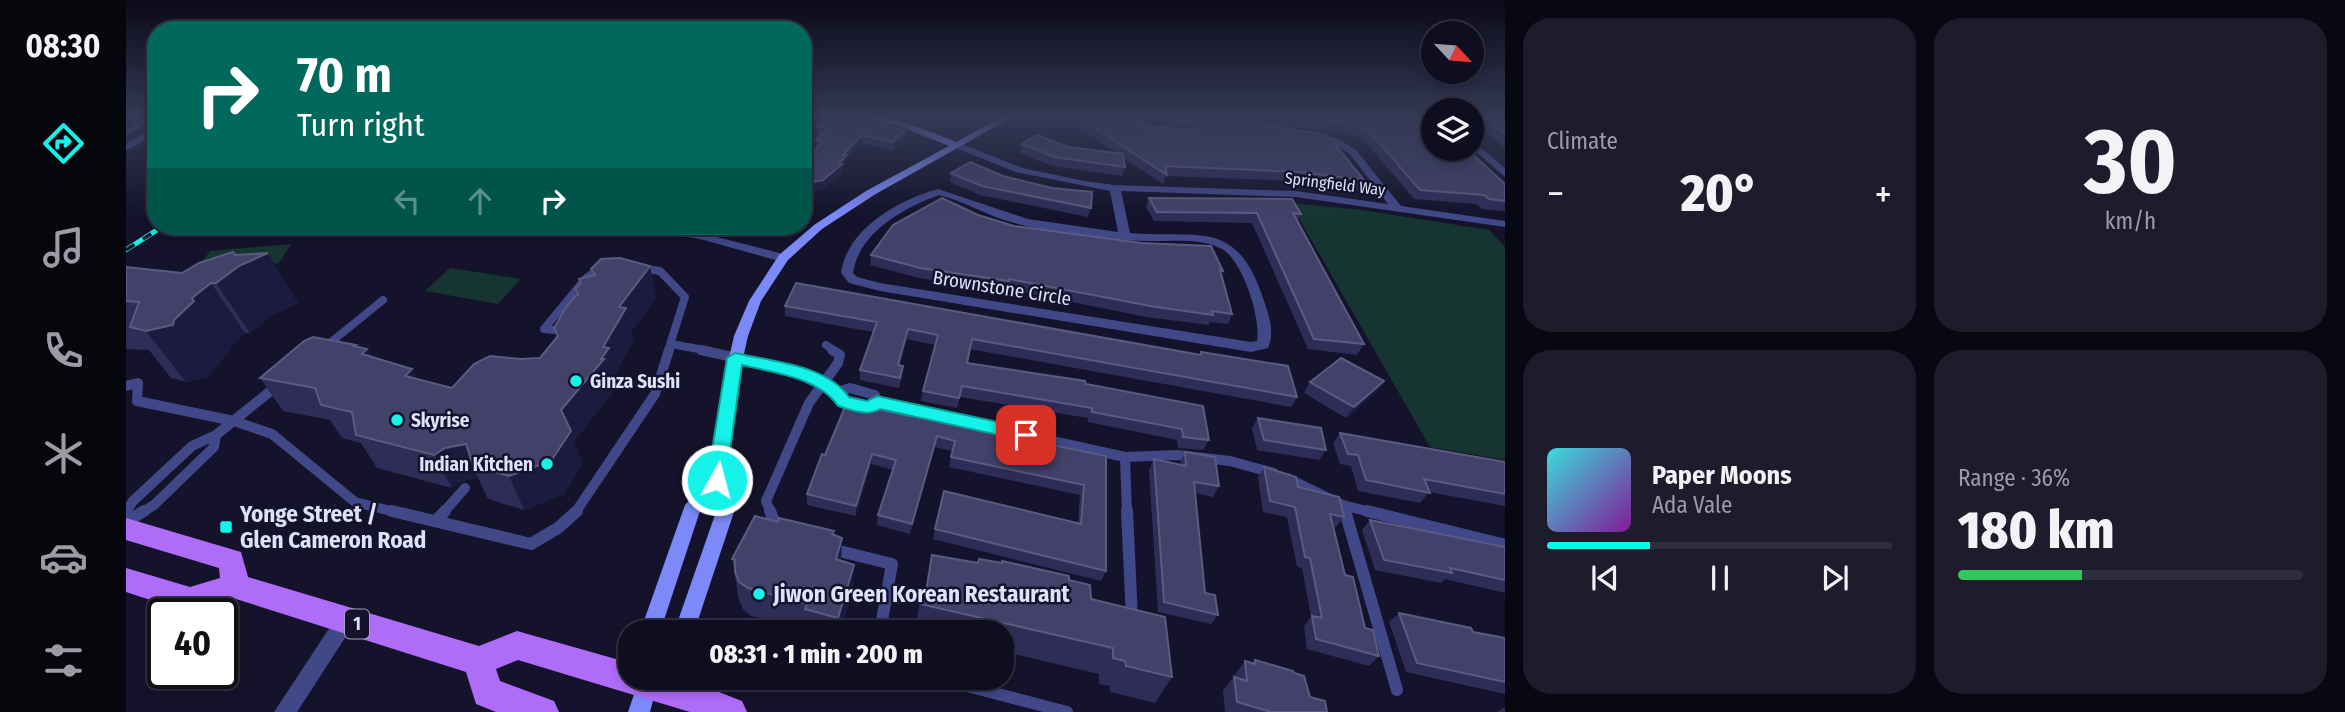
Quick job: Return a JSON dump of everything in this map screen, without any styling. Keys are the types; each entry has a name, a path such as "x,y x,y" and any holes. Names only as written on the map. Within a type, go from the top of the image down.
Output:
{"main road":[{"path":"126,529 231,561 236,586 190,600 126,579"},
{"name":"1","path":"236,586 479,661"},
{"path":"543,712 486,693 479,661 517,645 618,678"},
{"path":"658,690 690,696 731,712"}],"street":[{"path":"812,232 843,209 949,149"},
{"name":"Springfield Way","path":"967,149 1020,170 1072,183 1115,188 1262,191 1396,207 1505,224"},
{"path":"1349,149 1396,207"},
{"path":"1484,154 1505,174"},
{"path":"1115,188 1125,237"},
{"name":"Brownstone Circle","path":"937,192 998,215 1125,237 1193,239 1228,247 1241,261 1256,297 1266,337 1263,345 1251,347 1220,343 894,290 853,279 847,273 855,246 869,231 937,192"},
{"path":"695,235 783,258"},
{"path":"688,620 725,512 717,480 735,358 755,300 783,258 809,235"},
{"path":"654,620 694,505 717,480"},
{"path":"285,712 345,621"}],"lane":[{"path":"126,386 138,383 137,401 234,421 272,434 355,502 531,544 558,528 577,511 655,394 685,297 660,271 625,266"},
{"path":"570,332 544,329 586,278 601,268 613,267"},
{"path":"315,355 383,300"},
{"path":"671,344 809,376 837,393 844,402 870,408 877,402 1125,457 1178,455 1230,461 1286,478 1343,505 1505,545"},
{"path":"793,540 780,537 766,501 809,403 838,363 839,355 826,345"},
{"path":"126,512 133,501 191,446 216,435 285,379"},
{"path":"126,522 155,505 214,447 216,435"},
{"path":"1125,457 1133,625"},
{"path":"436,521 465,488"},
{"path":"1343,505 1397,690"},
{"path":"818,546 892,564 882,620"},
{"path":"983,690 1067,712"}],"green space":[{"path":"1290,203 1362,210 1489,230 1505,247 1505,460 1430,447"},
{"path":"291,244 279,263 195,271 210,251"},
{"path":"450,268 521,279 498,304 425,291"}],"building":[{"path":"816,149 848,149 839,163 842,164 823,180 812,182 812,153"},
{"path":"1035,149 1085,149 1123,154 1125,167 1054,157"},
{"path":"1127,149 1339,149 1364,180 1300,172 1165,166 1167,175"},
{"path":"1385,149 1421,149 1421,161 1480,161 1505,184 1505,201 1489,199 1484,195 1420,190"},
{"path":"970,162 1003,176 1052,188 1092,192 1091,208 982,186 951,173"},
{"path":"942,198 978,215 1014,226 1141,243 1211,246 1223,271 1220,270 1232,314 1212,311 1213,315 1150,306 1009,279 920,268 871,255 893,225"},
{"path":"1149,198 1292,199 1301,214 1293,213 1364,344 1314,339 1257,213 1157,212"},
{"path":"233,252 235,255 268,253 239,266 216,283 211,283 192,298 194,301 174,320 173,325 146,331 130,327 139,302 126,301 126,267 182,273 199,263"},
{"path":"620,258 650,266 619,307 626,308 603,347 609,348 601,359 604,359 561,410 571,431 551,461 509,476 473,466 466,444 445,448 434,455 356,435 352,412 321,405 315,388 260,378 304,341 313,337 367,349 362,354 412,369 405,376 452,388 474,364 490,356 540,358 558,336 554,328 566,307 578,294 575,289 581,283 579,279 595,275 591,269 601,259"},
{"path":"796,283 1201,355 1201,352 1288,366 1297,397 972,339 967,363 1085,381 1086,384 1203,406 1209,440 1183,437 1182,429 1092,412 1092,408 962,386 959,398 923,391 938,335 908,329 898,365 903,366 900,378 860,370 877,322 785,306"},
{"path":"1341,358 1384,381 1354,407 1310,382"},
{"path":"847,402 909,416 910,411 940,418 939,422 1106,456 1106,571 935,529 944,491 1081,524 1084,485 951,457 955,441 937,436 912,524 878,515 896,460 872,454 856,506 807,494 822,454 825,455"},
{"path":"1258,418 1321,428 1326,450 1264,440"},
{"path":"1340,433 1505,462 1505,494 1424,479 1430,493 1366,480 1358,455 1348,454"},
{"path":"1185,452 1215,457 1219,486 1194,482 1205,593 1215,595 1218,615 1164,602 1154,459 1186,466"},
{"path":"1264,467 1296,477 1298,487 1339,497 1344,517 1330,514 1345,575 1353,577 1365,628 1373,630 1379,656 1316,639 1312,616 1322,618 1310,558 1305,557 1295,507 1270,501"},
{"path":"755,516 778,522 779,518 834,531 832,534 842,538 836,559 854,565 838,618 805,609 807,604 748,588 739,582 735,572 735,560 732,559"},
{"path":"1370,520 1505,547 1505,580 1450,568 1452,573 1384,560"},
{"path":"932,555 978,563 979,559 1002,561 1069,576 1069,580 1090,585 1091,599 1165,617 1172,677 1126,666 1125,661 1113,658 1113,648 1014,625 1014,620 990,620 920,604 922,591 926,592"},
{"path":"1399,613 1505,638 1505,682 1417,663"},
{"path":"1255,660 1304,676 1310,697 1325,701 1327,712 1271,712 1237,702 1234,677 1247,681 1245,661 1255,664"}],"railway":[{"path":"126,250 149,235"}],"place":[{"name":"Ginza Sushi","path":"576,381"},
{"name":"Skyrise","path":"397,420"},
{"name":"Indian Kitchen","path":"547,464"},
{"name":"Yonge Street / Glen Cameron Road","path":"226,527"},
{"name":"Jiwon Green Korean Restaurant","path":"759,594"}],"route":[{"path":"717,480 735,358 809,376 837,393 844,402 870,408 877,402 1026,435"}]}
